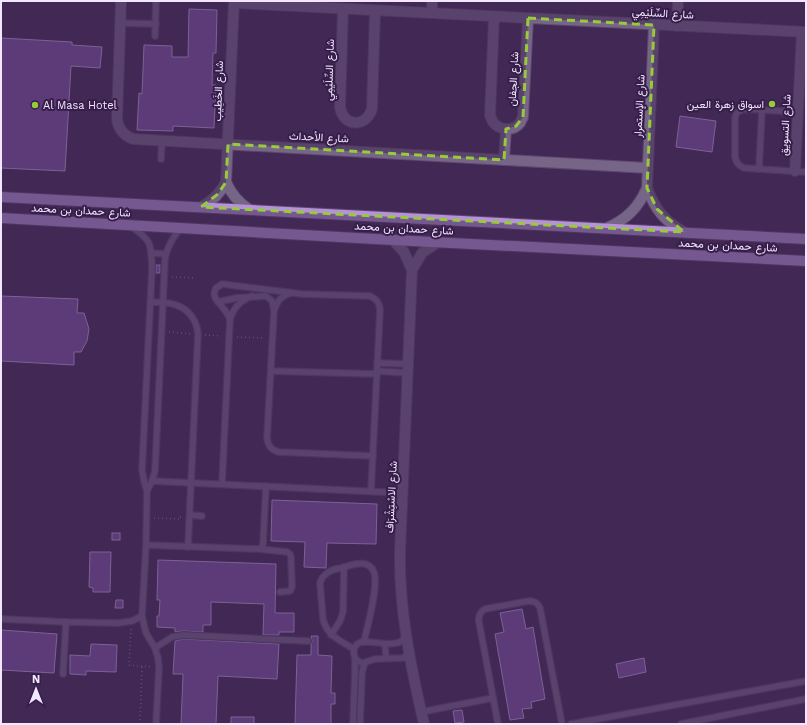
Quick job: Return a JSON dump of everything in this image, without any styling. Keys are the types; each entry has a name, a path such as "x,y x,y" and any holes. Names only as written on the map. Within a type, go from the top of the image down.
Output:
{"main road":[{"name":"شارع حمدان بن محمد","path":"1,197 806,239"},
{"name":"شارع حمدان بن محمد","path":"1,218 806,261"}],"street":[{"name":"شارع الأحداث","path":"122,1 117,119 123,134 133,139 648,168"},
{"path":"432,1 432,13"},
{"path":"677,26 678,1"},
{"name":"شارع السِّلَيْمِي","path":"234,2 375,11 804,32"},
{"name":"شارع الخَطِيب","path":"226,182 234,2"},
{"name":"شارع السِّلَيْمِي","path":"343,9 340,107 345,118 356,123 366,119 372,109 375,11"},
{"name":"شارع الجفان","path":"494,17 490,115 497,126 506,129 511,129 516,126 520,123 523,117 528,18"},
{"name":"شارع الإستمرار","path":"607,228 618,223 632,212 642,199 647,188 654,24"},
{"name":"شارع التسويق","path":"795,171 801,143 798,112 803,81 804,32"},
{"path":"504,160 506,129"},
{"path":"201,208 208,204 218,194 226,182"},
{"path":"226,182 229,189 238,201 250,210"},
{"name":"شارع الإستمرار","path":"647,188 651,199 661,214 674,226 684,232"},
{"name":"شارع الاسْتِشْرَاف","path":"393,240 404,252 412,270 400,580 407,637 424,724"},
{"name":"شارع الاسْتِشْرَاف","path":"412,270 422,253 438,242"}],"lane":[{"path":"156,1 156,36"},
{"path":"121,23 156,24"},
{"path":"798,112 741,109 737,113 736,118 736,160 744,168 806,172"},
{"path":"759,169 762,110"},
{"path":"161,159 162,140"},
{"path":"129,225 146,238 151,246 152,268 142,470 147,491 142,616 146,633 155,648 158,658 159,667 156,724"},
{"path":"147,491 155,471 166,254 174,236 182,227"},
{"path":"151,253 166,254"},
{"path":"230,319 215,298 214,294 216,288 222,284 292,292 370,296 378,301 380,306 371,491"},
{"path":"274,311 281,297 292,292"},
{"path":"218,302 228,299 252,296 266,296 272,301 274,311 267,438 270,448 279,452 373,456"},
{"path":"222,484 230,319 235,307 240,302 252,296"},
{"path":"150,302 175,304 180,306 188,312 194,320 198,334 188,547"},
{"path":"377,363 408,368"},
{"path":"271,371 377,372 408,368"},
{"path":"152,481 403,492"},
{"path":"259,549 264,544 266,486"},
{"path":"190,516 202,516"},
{"path":"146,545 259,549 287,552 291,557 292,587 290,591 280,592"},
{"path":"354,649 331,635 324,625 320,583 328,572 360,563 366,564 371,568 375,579 374,597 364,642"},
{"path":"331,635 340,621 343,612 344,567"},
{"path":"498,724 478,619 480,614 485,610 529,601 534,601 540,608 562,724"},
{"path":"1,619 118,623 132,621 142,616"},
{"path":"64,674 66,622"},
{"path":"155,648 172,637 183,635 308,641"},
{"path":"353,724 356,671 354,649 358,644 364,642 395,644 407,637"},
{"path":"385,644 386,658"},
{"path":"355,658 360,662 366,662 375,659 403,658 410,653"},
{"path":"360,724 363,669 366,662"},
{"path":"571,724 806,682"},
{"path":"421,712 493,698"},
{"path":"681,724 806,698"}],"path":[{"path":"164,277 196,278"},
{"path":"162,332 273,338"},
{"path":"147,517 179,519 179,517 190,516"},
{"path":"132,621 129,666 159,667"},
{"path":"140,724 142,666"}],"highlighted area":[{"path":"528,18 654,25 647,188 657,209 684,232 201,207 218,194 226,182 228,144 504,160 506,129 516,126 523,117"}],"building":[{"path":"189,9 217,10 216,53 213,53 212,85 216,85 214,128 173,126 173,131 137,130 139,93 142,94 144,45 172,46 172,57 188,57"},
{"name":"Al Masa Hotel","path":"1,38 72,42 72,45 102,47 100,68 71,66 65,171 1,168"},
{"path":"680,116 716,121 712,152 676,147"},
{"path":"156,265 160,265 160,273 156,273"},
{"path":"1,296 78,299 77,313 84,313 89,329 87,341 81,352 74,352 74,365 1,361"},
{"path":"272,500 377,504 376,544 327,543 326,568 304,567 305,542 271,541"},
{"path":"112,533 120,533 120,540 112,540"},
{"path":"90,552 111,552 110,592 93,592 93,588 89,587"},
{"path":"158,560 276,564 275,613 294,613 294,632 279,632 279,635 263,635 264,604 211,602 211,625 203,625 203,632 175,632 175,628 157,627 157,616 159,616 160,600 157,600"},
{"path":"116,600 123,600 123,608 115,608"},
{"path":"522,609 526,629 533,627 545,699 531,702 532,708 522,709 524,718 510,720 495,634 504,632 500,613"},
{"path":"1,630 57,634 54,673 1,670"},
{"path":"311,636 318,636 318,655 332,656 331,693 335,693 335,704 331,704 331,724 295,724 297,655 311,655"},
{"path":"183,639 279,644 277,679 218,676 216,724 181,724 183,674 173,674 175,641"},
{"path":"91,644 117,645 116,672 86,671 86,675 70,674 70,655 90,656"},
{"path":"644,658 646,672 619,678 616,664"},
{"path":"462,710 464,722 455,723 453,711"},
{"path":"231,717 254,717 254,724 231,724"}],"place":[{"name":"اسواق زهرة العين","path":"772,104"},
{"name":"Al Masa Hotel","path":"35,105"}]}
